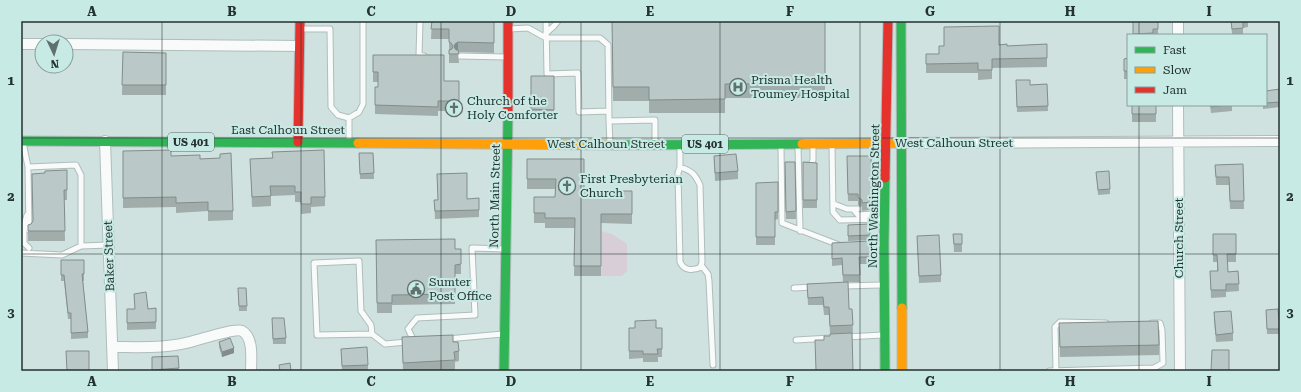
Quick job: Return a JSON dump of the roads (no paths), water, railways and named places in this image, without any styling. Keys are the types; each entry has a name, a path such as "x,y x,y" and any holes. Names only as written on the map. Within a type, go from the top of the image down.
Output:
{"main road":[{"name":"North Washington Street","path":"885,371 885,219 878,208 886,144 888,21"},
{"path":"901,21 902,371"},
{"path":"298,142 300,25"},
{"name":"North Main Street","path":"504,371 508,144 508,25"},
{"name":"East Calhoun Street","path":"22,141 508,144"},
{"name":"West Calhoun Street","path":"508,144 655,145 901,143"}],"street":[{"path":"1178,21 1178,34"},
{"path":"21,44 34,44"},
{"path":"74,44 299,46"},
{"name":"Church Street","path":"1178,106 1180,371"},
{"name":"Baker Street","path":"105,141 113,371"},
{"name":"West Calhoun Street","path":"901,143 1280,141"},
{"path":"112,347 164,346 180,344 218,334 242,330 250,341 251,371"}],"lane":[{"path":"300,25 330,28 331,107 338,115 349,118 359,112 363,104 363,21"},
{"path":"420,21 419,56 427,56"},
{"path":"546,21 547,74 578,73 579,112 609,111"},
{"path":"546,35 558,21"},
{"path":"508,25 528,28 546,35 600,38 608,45 610,145"},
{"path":"458,56 508,57"},
{"path":"349,118 349,143"},
{"path":"609,121 655,120 655,145"},
{"path":"22,141 28,167 29,231"},
{"path":"680,144 680,167 678,173 680,262 682,267 686,269 698,268 701,265"},
{"path":"781,144 782,223 840,246 847,245"},
{"path":"798,144 800,231"},
{"path":"799,165 811,165 813,160 813,144"},
{"path":"832,144 833,212 840,220 885,219"},
{"path":"28,167 76,165 81,175 81,246"},
{"path":"680,167 695,175 700,185 701,265 708,274 709,281 713,365"},
{"path":"834,204 848,209 856,209 858,214 872,214 878,208"},
{"path":"28,212 24,225 24,243 29,250"},
{"path":"29,242 29,250"},
{"path":"855,245 884,244"},
{"path":"21,253 29,250 62,254 81,246 109,245"},
{"path":"414,341 408,329 417,318 475,315 472,248 506,249"},
{"path":"372,334 371,325 361,311 359,261 314,263 317,335 372,334 384,344 421,341"},
{"path":"837,287 884,285"},
{"path":"794,288 816,287"},
{"path":"1056,371 1055,327 1060,322 1114,323"},
{"path":"1049,371 1154,368 1163,363 1162,330 1160,323 1144,323"},
{"path":"442,340 504,333"},
{"path":"796,340 885,335"}],"place":[{"name":"Prisma Health Toumey Hospital","path":"738,87"},
{"name":"Church of the Holy Comforter","path":"454,108"},
{"name":"First Presbyterian Church","path":"567,186"},
{"name":"Sumter Post Office","path":"416,289"}]}
